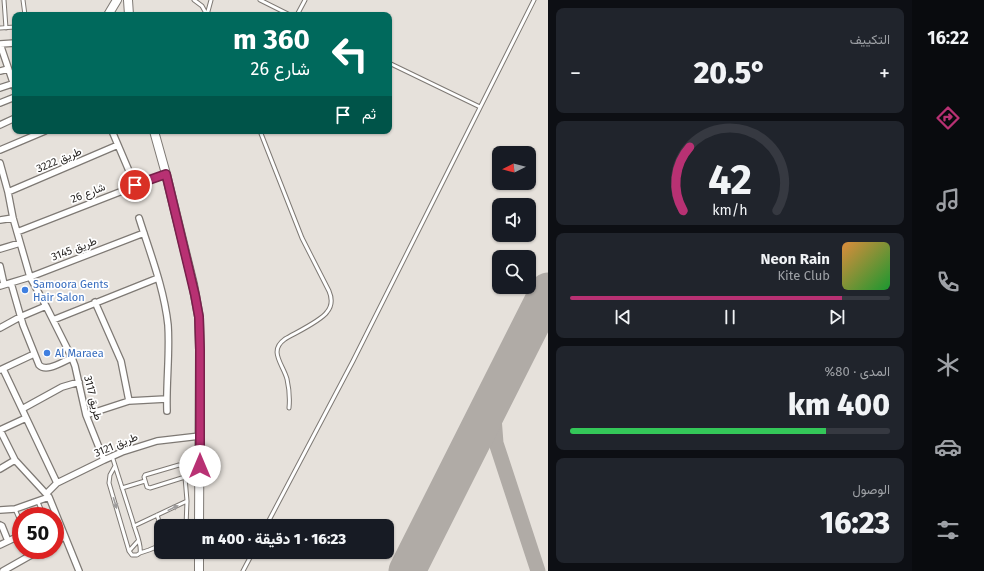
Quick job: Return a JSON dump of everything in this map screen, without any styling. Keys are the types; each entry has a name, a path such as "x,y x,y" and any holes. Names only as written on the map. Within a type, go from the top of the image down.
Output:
{"main road":[{"path":"110,12 117,0"},
{"path":"125,0 125,12"},
{"path":"128,0 129,12"},
{"path":"155,134 194,289 199,317 199,519"},
{"path":"199,559 199,571"}],"street":[{"path":"12,43 0,44 12,80"},
{"path":"0,71 8,69"},
{"path":"0,88 12,85"},
{"path":"0,103 12,98"},
{"path":"0,125 12,119"},
{"path":"0,150 30,134"},
{"path":"113,134 135,185"},
{"name":"طريق 3222","path":"8,192 118,145"},
{"name":"طريق 3117","path":"0,163 3,184 8,192 13,218 30,277 72,358 86,415 104,460"},
{"name":"شارع 26","path":"17,232 166,174"},
{"path":"0,220 13,218"},
{"path":"139,218 158,278 168,325 166,411"},
{"name":"طريق 3145","path":"2,285 30,277 144,233"},
{"path":"0,249 20,243"},
{"path":"0,266 2,285"},
{"path":"53,320 158,278"},
{"path":"11,283 20,317 39,365 44,368 48,368 72,358"},
{"path":"95,302 121,361 129,401"},
{"path":"0,328 20,317 46,306"},
{"path":"34,354 2,370 57,483"},
{"path":"22,409 62,387 79,382"},
{"path":"86,415 129,401 166,399"},
{"path":"26,418 0,430 15,460 48,495 52,507"},
{"name":"طريق 3121","path":"48,495 57,483 112,456 157,441 200,436"},
{"path":"0,468 15,460"},
{"path":"22,507 38,502 48,495"},
{"path":"0,510 12,509"},
{"path":"0,525 2,526 8,541"},
{"path":"64,536 79,571"},
{"path":"0,545 12,539"},
{"path":"3,571 24,559"}],"lane":[{"path":"4,0 6,28"},
{"path":"22,0 24,12"},
{"path":"194,0 202,6 205,12"},
{"path":"208,12 212,0"},
{"path":"260,0 284,12"},
{"path":"299,12 305,0"},
{"path":"270,519 353,361 534,0"},
{"path":"0,28 12,27"},
{"path":"392,64 480,107"},
{"path":"261,134 302,238 329,291 331,298 330,309 324,316 285,339 277,348 277,356 284,370 288,385 288,408"},
{"path":"112,456 141,548 140,553"},
{"path":"185,477 150,488 147,487 144,476 146,474 179,465 183,467 185,477 187,501 186,519"},
{"path":"115,466 110,476 109,483 129,552 134,556 154,548"},
{"path":"122,488 145,481"},
{"path":"134,526 187,501"},
{"path":"38,502 40,507"},
{"path":"129,552 138,541"},
{"path":"243,571 249,559"}],"taxiway":[{"path":"499,389 494,417 496,443 538,571"}],"runway":[{"path":"407,571 548,291"}],"place":[{"name":"Samoora Gents Hair Salon","path":"25,290"},
{"name":"Al Maraea","path":"47,353"}],"route":[{"path":"135,185 166,174 195,295 199,317 200,339 200,466"}]}
